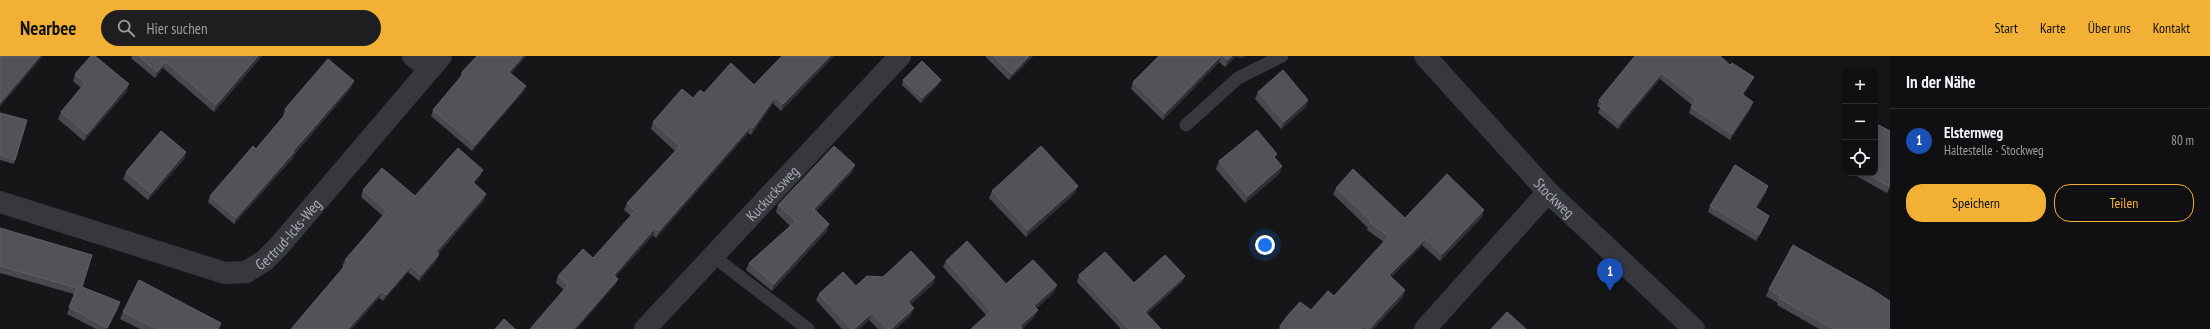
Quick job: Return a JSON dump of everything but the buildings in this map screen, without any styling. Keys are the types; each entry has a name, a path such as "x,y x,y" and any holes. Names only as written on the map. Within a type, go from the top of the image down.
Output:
{"street":[{"name":"Gertrud-Icks-Weg","path":"0,202 225,272 246,272 264,261 279,246 436,63 413,56"},
{"name":"Kuckucksweg","path":"645,329 900,56"},
{"name":"Stockweg","path":"1425,56 1548,192 1694,329"},
{"path":"1425,329 1548,192"}],"lane":[{"path":"1186,125 1238,78 1282,56"},
{"path":"713,256 808,329"}],"place":[{"name":"Elsternweg","path":"1610,291"}]}
